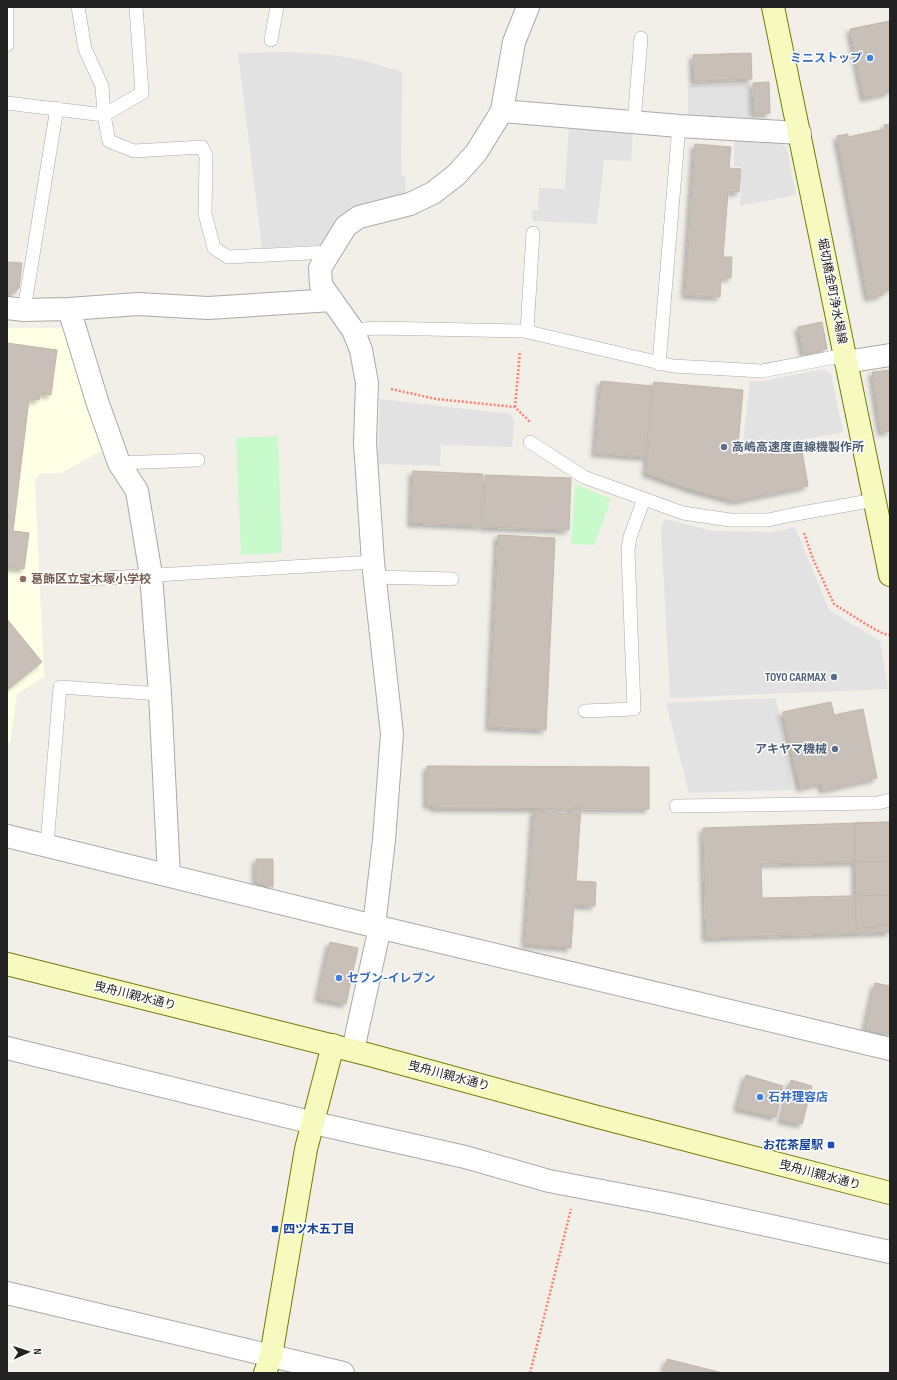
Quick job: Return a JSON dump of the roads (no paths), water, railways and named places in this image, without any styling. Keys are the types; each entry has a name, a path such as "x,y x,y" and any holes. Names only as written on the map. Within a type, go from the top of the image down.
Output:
{"street":[{"path":"268,1364 306,1149 314,1123 343,1048 377,926 392,734 374,569 365,443 367,384 361,350 353,330 321,286 320,268 346,226 358,217 410,204 433,193 456,175 476,153 502,111 514,42 528,7"},
{"name":"堀切橋金町浄水場線","path":"773,7 890,575"},
{"path":"502,111 679,126 800,134"},
{"path":"15,309 69,309 138,304 208,308 332,300"},
{"path":"69,309 98,404 119,463 137,491 151,575 160,694 169,876"},
{"path":"846,359 890,355"},
{"path":"7,836 890,1049"},
{"name":"曳舟川親水通り","path":"7,964 343,1048 594,1116 890,1193"},
{"path":"7,1048 314,1123 465,1157 549,1181 670,1204 890,1252"},
{"path":"7,1293 268,1364 343,1373"}],"lane":[{"path":"7,7 7,45"},
{"path":"78,7 85,49 102,86 104,115 109,141 134,151 202,148 206,156 205,214 214,248 228,257 329,252"},
{"path":"7,103 104,115 142,93 136,7"},
{"path":"271,40 277,7"},
{"path":"634,122 641,38"},
{"path":"15,309 57,108"},
{"path":"659,364 679,126"},
{"path":"527,331 533,233"},
{"path":"353,330 377,328 527,331 659,364 762,371 846,359"},
{"path":"530,442 584,477 683,513 730,520 768,520 875,500"},
{"path":"119,463 198,460"},
{"path":"585,711 634,709 628,550 630,536 644,499"},
{"path":"90,579 151,575 374,569 452,579"},
{"path":"47,845 60,687 160,694"},
{"path":"676,806 878,803 890,800"}],"place":[{"name":"ミニストップ","path":"870,58"},
{"name":"高嶋高速度直線機製作所","path":"724,447"},
{"name":"葛飾区立宝木塚小学校","path":"23,579"},
{"name":"TOYO CARMAX","path":"834,677"},
{"name":"アキヤマ機械","path":"835,749"},
{"name":"セブン-イレブン","path":"339,978"},
{"name":"石井理容店","path":"760,1097"},
{"name":"お花茶屋駅","path":"831,1145"},
{"name":"四ツ木五丁目","path":"275,1229"}]}
